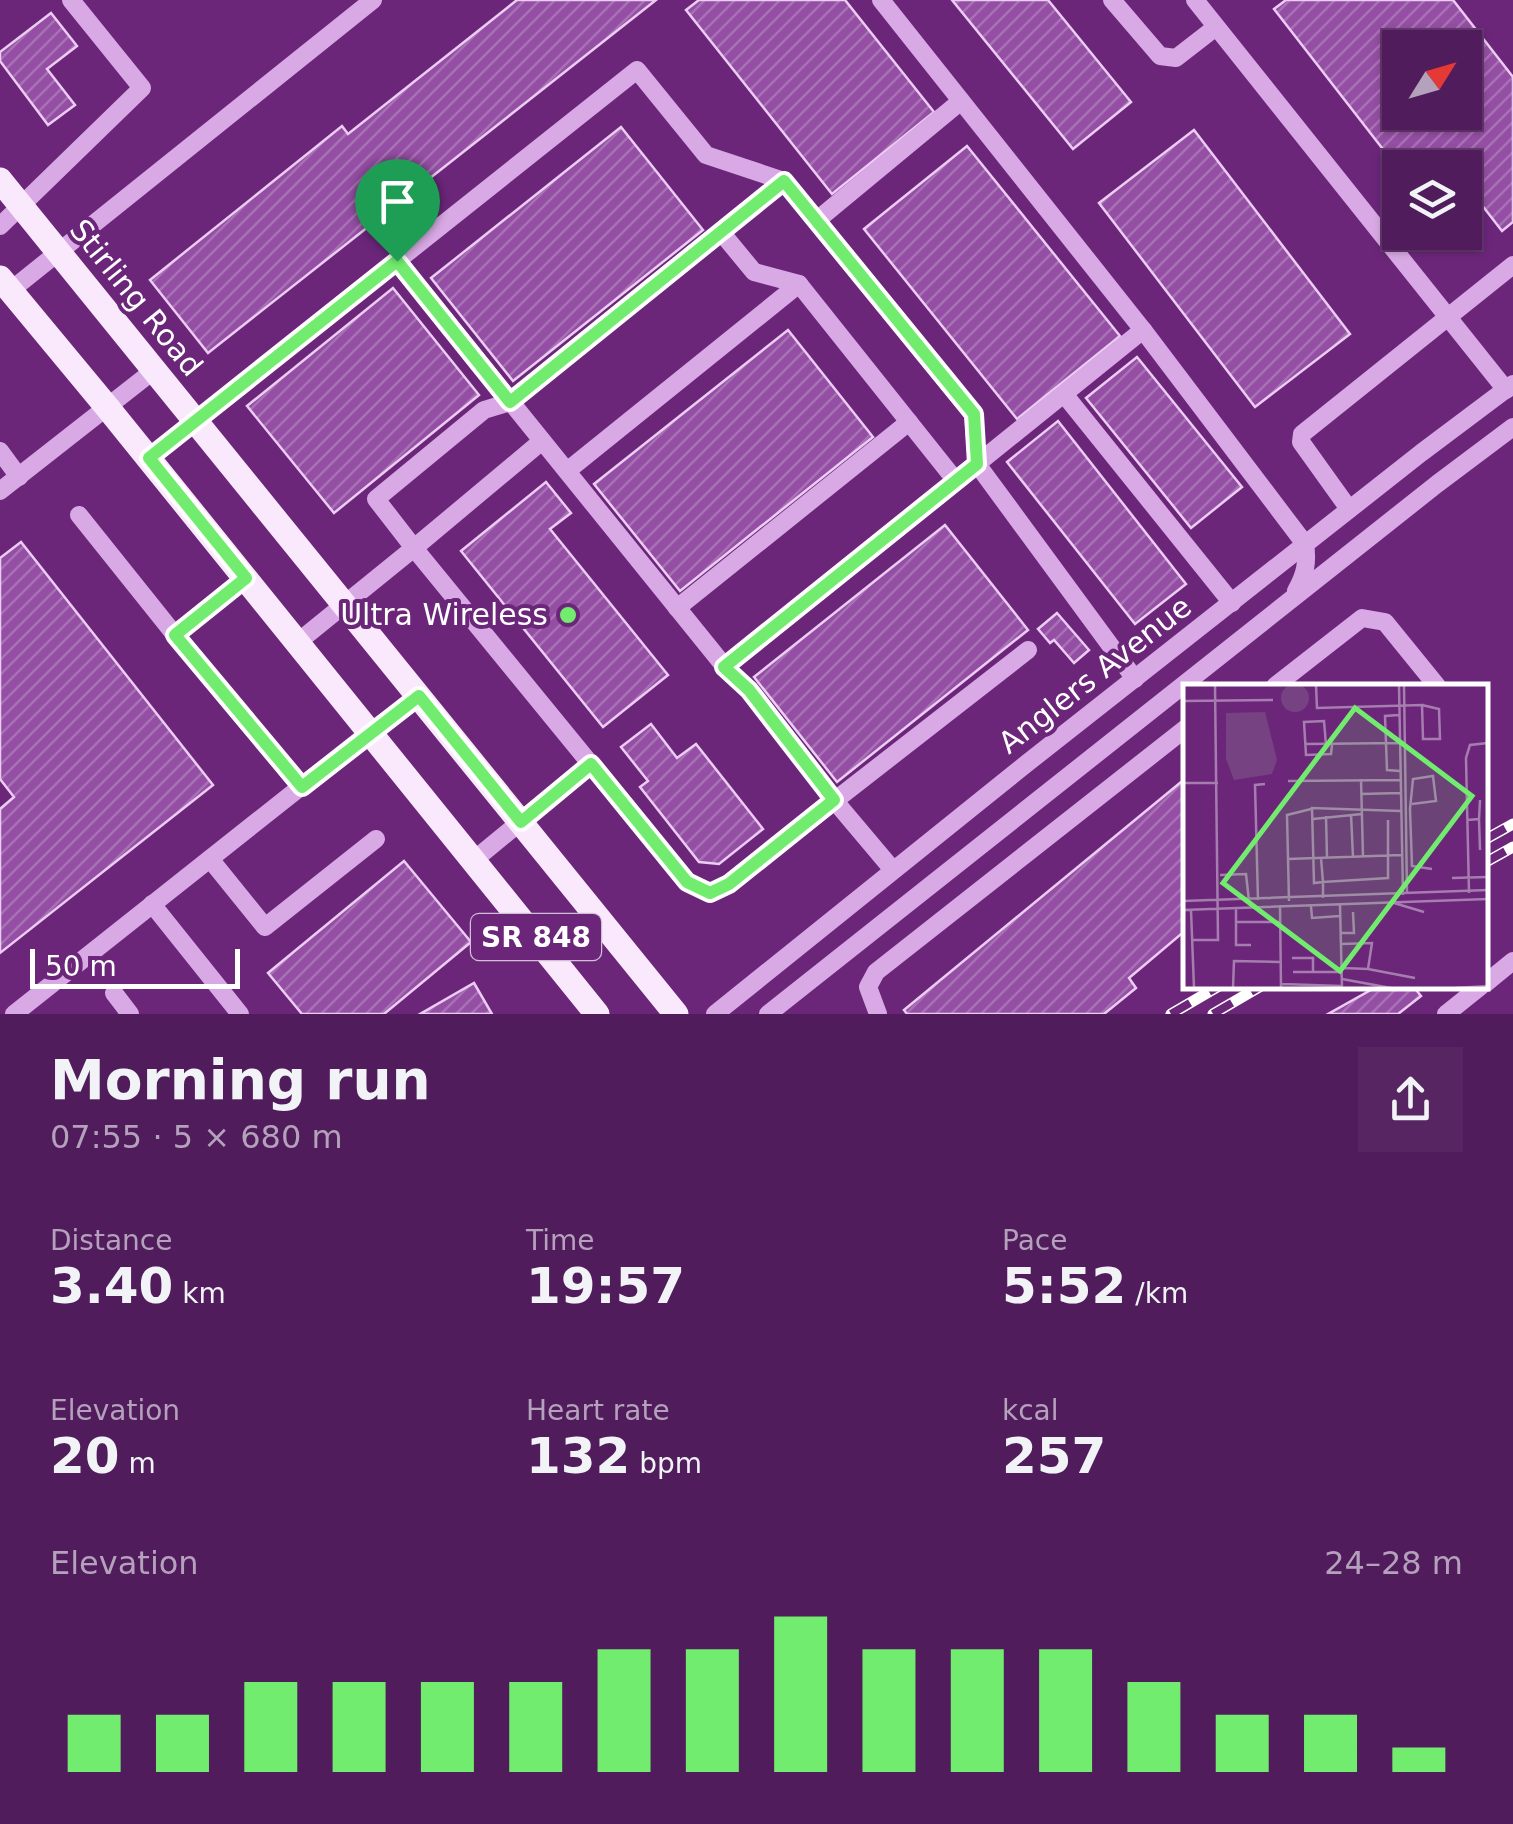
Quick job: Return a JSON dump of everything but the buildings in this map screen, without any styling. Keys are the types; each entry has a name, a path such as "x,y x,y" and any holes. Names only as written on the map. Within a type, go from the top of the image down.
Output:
{"main road":[{"name":"Stirling Road","path":"0,180 676,1014"},
{"name":"SR 848","path":"5,284 598,1014"}],"street":[{"path":"0,226 142,88 72,0"},
{"path":"5,284 58,253 373,0"},
{"path":"881,0 1143,330 1305,544 1308,561 1303,579 1290,600"},
{"path":"1112,0 1160,56 1176,58 1216,26"},
{"path":"1195,0 1446,317 1509,387"},
{"path":"149,458 637,70 706,155 784,181 816,220 974,414 977,464 1135,679"},
{"path":"816,220 961,101"},
{"path":"784,181 510,402 484,410 376,499 687,882 710,893 729,884 1028,650"},
{"path":"721,232 754,272 800,284 956,482"},
{"path":"397,261 893,870"},
{"path":"1350,509 1301,442 1302,434 1513,266"},
{"path":"566,471 800,284"},
{"path":"724,667 1143,330"},
{"path":"0,491 153,371"},
{"name":"Anglers Avenue","path":"715,1014 1305,544 1509,387"},
{"path":"1064,394 1232,603"},
{"path":"677,608 909,422"},
{"name":"Anglers Avenue","path":"1185,684 1513,427"},
{"path":"298,642 542,441"},
{"path":"0,452 19,477"},
{"path":"80,515 302,787"},
{"path":"175,635 246,578"},
{"path":"1278,684 1362,618 1385,622 1434,684"},
{"name":"Anglers Avenue","path":"768,1014 1183,685"},
{"path":"20,1012 419,696"},
{"path":"878,1014 868,987 876,972 1183,730"},
{"path":"474,860 591,764"},
{"path":"210,859 265,927 376,839"},
{"path":"953,869 970,898"},
{"path":"152,904 240,1014"},
{"path":"1488,980 1513,960"},
{"path":"114,993 130,1014"},
{"path":"1446,1014 1471,1006"}],"railway":[{"path":"1488,838 1513,824"},
{"path":"1488,861 1513,847"},
{"path":"1171,1014 1214,989"},
{"path":"1213,1014 1256,989"}],"place":[{"name":"Ultra Wireless","path":"568,615"}],"route":[{"path":"784,181 974,414 977,464 724,667 749,690 834,800 729,884 710,893 687,882 591,764 521,822 419,696 302,787 175,635 246,578 149,458 397,261 510,402 784,181"}]}
